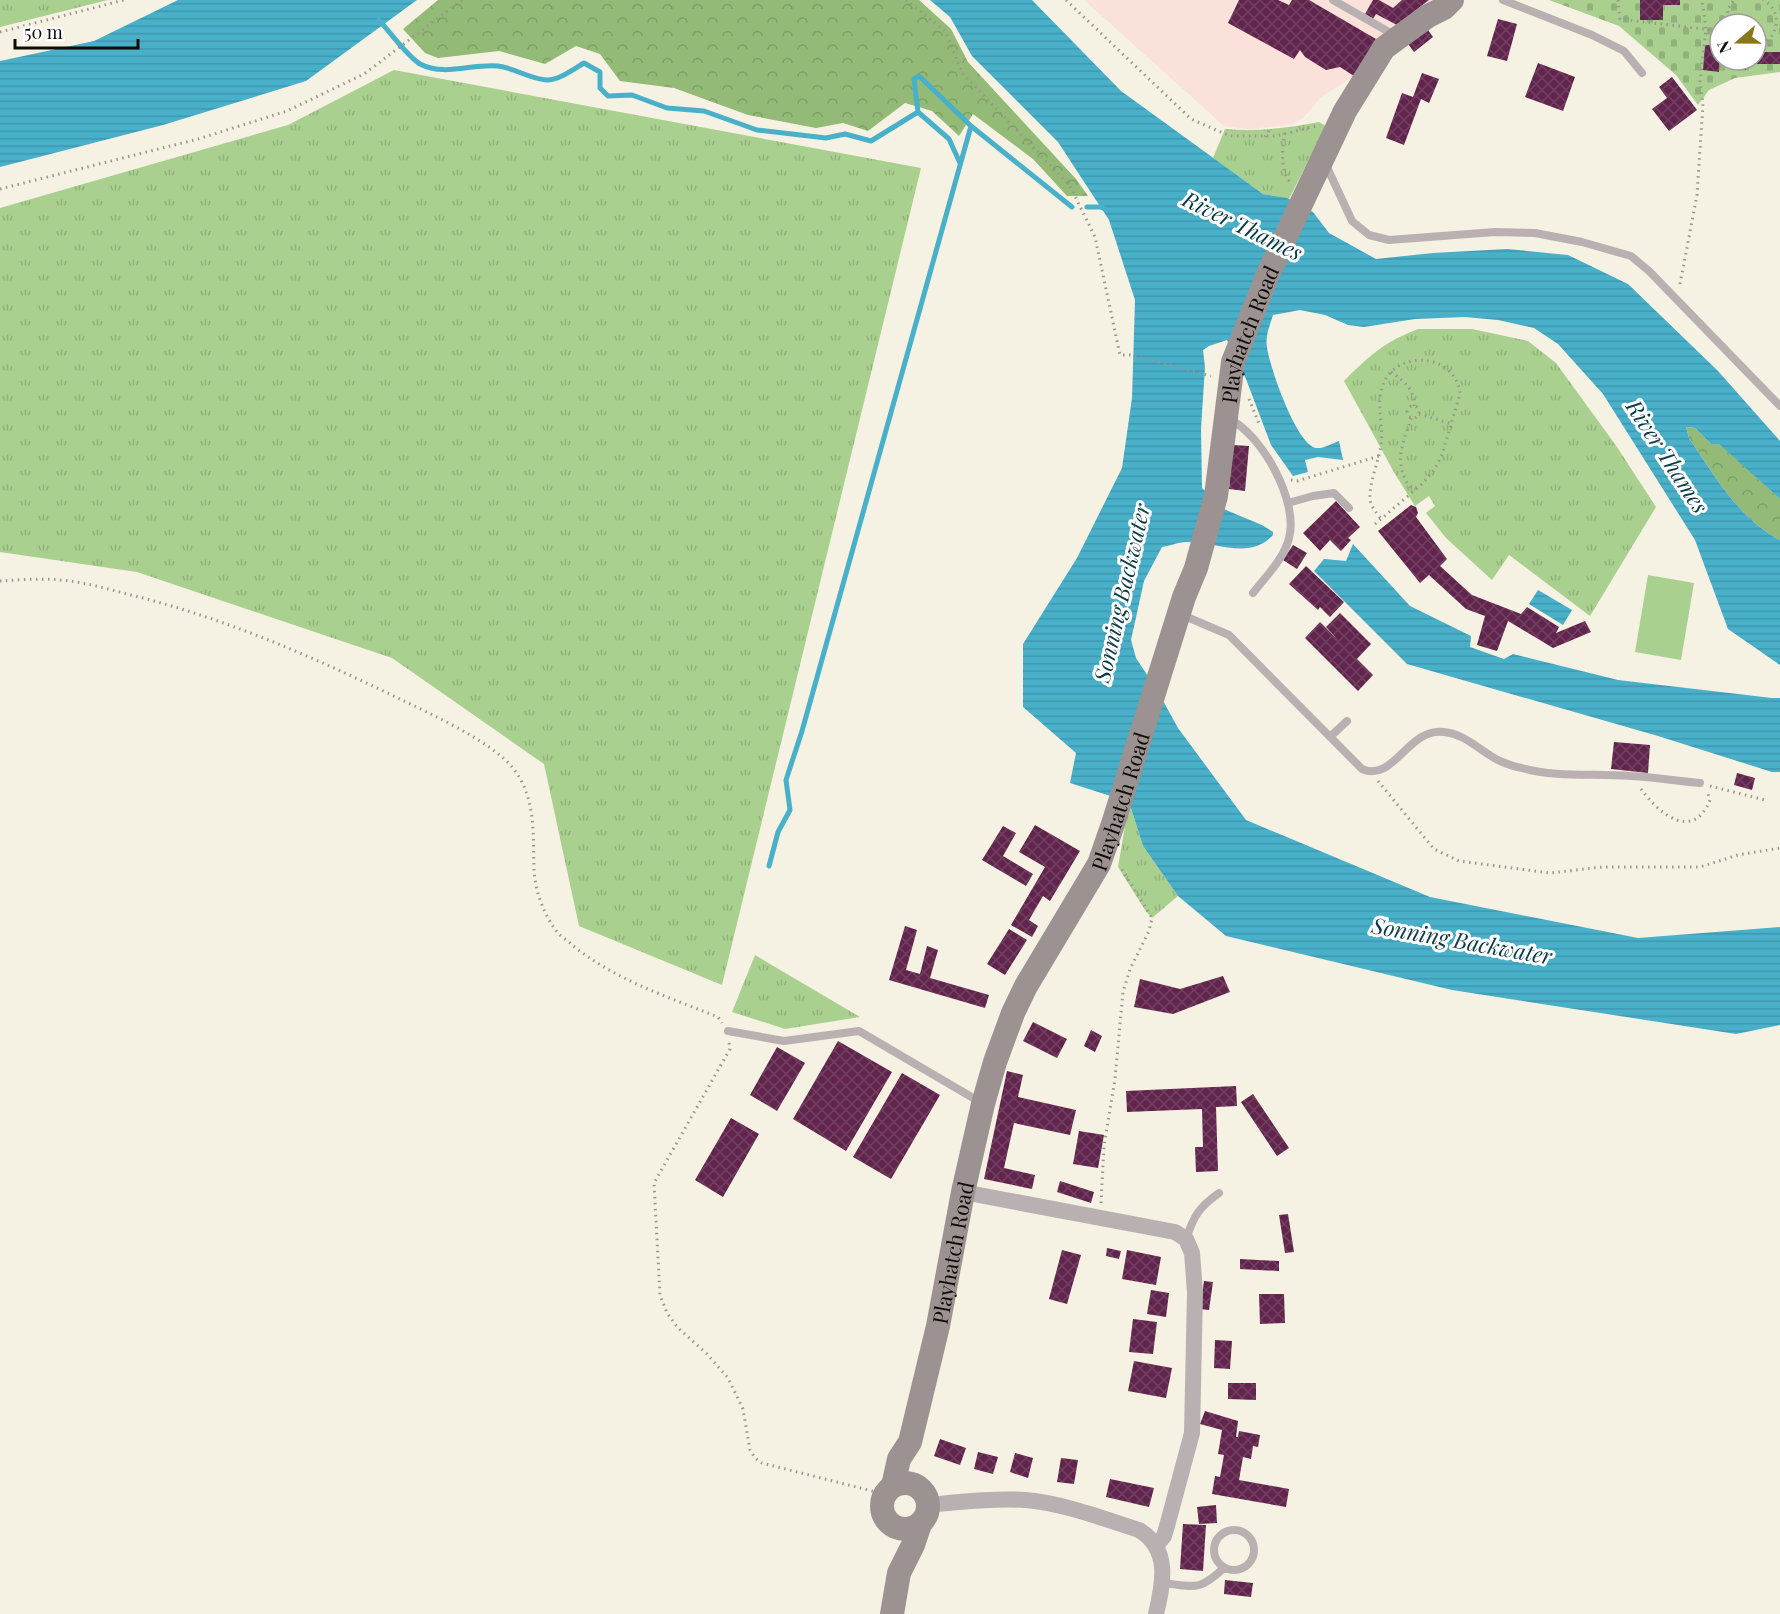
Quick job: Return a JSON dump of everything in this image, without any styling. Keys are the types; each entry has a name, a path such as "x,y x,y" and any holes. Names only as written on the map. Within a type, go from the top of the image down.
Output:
{"main road":[{"name":"Playhatch Road","path":"889,1491 899,1459 910,1442 938,1326 963,1192 983,1104 1012,1013 1039,962 1099,864 1196,567 1216,495 1227,418 1225,369 1319,162 1353,97 1384,48 1428,16 1444,8 1452,0"},
{"name":"Playhatch Road","path":"910,1442 922,1506"},
{"path":"892,1614 899,1573 914,1545 922,1506 906,1483 889,1491 882,1510 889,1524 893,1556 899,1573"},
{"path":"889,1524 901,1530 908,1530 922,1506"}],"street":[{"path":"963,1192 1100,1220 1175,1232 1186,1239 1192,1253 1195,1292 1192,1434 1164,1536 1156,1546"},
{"path":"922,1506 1001,1499 1029,1500 1081,1512 1139,1530 1148,1535 1156,1546 1163,1564 1163,1583 1156,1614"}],"lane":[{"path":"1333,0 1398,38"},
{"path":"1503,0 1592,35 1624,51 1642,73"},
{"path":"1319,162 1352,221 1369,235 1389,240 1414,240 1461,234 1535,233 1582,242 1631,256 1780,406"},
{"path":"1227,418 1248,431 1259,444 1279,480 1292,518 1286,548 1253,593"},
{"path":"1288,503 1334,493 1349,508"},
{"path":"1182,605 1229,635 1362,769 1371,773 1382,771 1419,738 1441,731 1478,746 1499,761 1520,768 1540,772 1632,776 1700,783"},
{"path":"1330,737 1347,721"},
{"path":"728,1032 784,1041 859,1031 983,1104"},
{"path":"1186,1239 1195,1214 1219,1193"},
{"path":"1228,1530 1241,1531 1251,1539 1254,1552 1252,1558 1243,1568 1230,1570 1224,1568 1215,1558 1214,1544 1222,1533 1228,1530"},
{"path":"1163,1583 1193,1586 1207,1583 1224,1568"}],"path":[{"path":"0,32 124,0"},
{"path":"0,189 198,139 287,111 364,74 462,0"},
{"path":"906,0 946,32 962,73 1070,186 1095,237 1120,355 1225,369"},
{"path":"1066,0 1191,119 1230,136 1276,136 1320,125 1333,133"},
{"path":"1618,0 1620,19 1706,29"},
{"path":"1677,301 1697,195 1703,104 1700,81 1706,29 1702,0"},
{"path":"1763,0 1775,7 1778,13 1779,28 1768,40"},
{"path":"1265,137 1271,127"},
{"path":"1284,133 1282,156 1286,177 1298,190"},
{"path":"1375,524 1381,519 1413,492 1435,470 1442,455 1459,403 1460,387 1452,372 1436,361 1424,360 1397,367 1383,385 1379,398 1382,431 1379,456 1370,492 1372,505 1381,519"},
{"path":"1391,372 1410,389 1415,400 1414,406"},
{"path":"1414,406 1418,409 1419,414"},
{"path":"1413,492 1405,479 1400,461 1403,440 1411,418 1407,411 1414,406"},
{"path":"1419,414 1452,424"},
{"path":"1411,418 1416,418 1419,414"},
{"path":"1297,482 1379,456"},
{"path":"0,581 59,580 96,586 220,621 284,645 439,718 492,749 511,765 525,786 531,804 534,873 542,906 558,933 580,952 606,969 718,1017 728,1032 730,1049 654,1183 660,1295 667,1313 678,1328 728,1378 743,1409 747,1441 755,1458 762,1463 889,1491"},
{"path":"1371,773 1434,849 1459,861 1550,873 1603,867 1700,867 1738,855 1780,849"},
{"path":"1632,776 1661,813 1676,820 1697,819 1705,811 1710,800 1707,791 1700,783"},
{"path":"1700,783 1765,800"},
{"path":"1100,1220 1104,1146 1115,1079 1123,993 1130,969 1149,931 1152,918 1120,865"}],"shaded area":[{"path":"1084,0 1432,0 1399,27 1354,76 1321,97 1303,118 1291,125 1247,129 1224,126"}],"green space":[{"path":"0,0 108,0 0,27"},
{"path":"438,0 919,0 951,29 968,62 1076,179 1088,196 1067,196 1033,159 973,114 959,136 932,111 905,103 868,131 843,123 816,128 748,115 674,88 620,81 600,54 576,46 545,64 499,51 438,58 425,53 403,29"},
{"path":"1549,0 1780,0 1780,72 1735,78 1709,90 1698,105 1676,75 1619,26"},
{"path":"394,70 921,168 722,985 579,926 544,764 392,658 137,572 0,552 0,208 288,125"},
{"path":"1319,122 1326,126 1289,199 1263,194 1213,158 1225,129 1272,129"},
{"path":"1418,329 1472,329 1528,341 1556,363 1617,447 1656,507 1590,616 1509,555 1492,580 1446,538 1426,513 1435,506 1429,496 1415,506 1395,474 1344,381 1378,350"},
{"path":"1686,427 1695,428 1711,444 1719,443 1780,499 1780,540 1752,520 1729,495 1689,438"},
{"path":"1648,575 1694,583 1681,660 1635,652"},
{"path":"1129,802 1143,846 1178,896 1152,918 1118,867"},
{"path":"755,955 860,1017 785,1029 732,1012"}],"water":[{"path":"178,0 417,0 306,81 163,125 0,167 0,61 94,41"},
{"path":"930,0 1032,0 1121,91 1263,194 1287,198 1313,212 1329,233 1376,259 1507,249 1568,255 1628,284 1718,371 1780,441 1780,499 1719,444 1711,444 1695,428 1686,427 1689,438 1728,495 1752,520 1780,540 1780,665 1728,629 1695,540 1603,394 1558,344 1534,328 1498,320 1465,317 1415,319 1364,327 1348,325 1325,315 1300,310 1273,315 1267,335 1267,347 1285,404 1309,444 1317,448 1339,441 1343,460 1318,457 1305,460 1308,472 1293,476 1271,445 1246,379 1227,340 1203,350 1205,367 1201,428 1202,488 1226,510 1262,525 1273,532 1273,535 1264,543 1254,547 1232,548 1186,542 1162,547 1144,581 1131,640 1136,658 1178,728 1246,820 1430,897 1638,938 1780,927 1780,1025 1736,1034 1452,990 1226,936 1178,896 1143,846 1129,802 1070,783 1076,753 1023,707 1023,644 1077,558 1122,468 1132,398 1135,300 1109,220 1058,142 972,56 950,17"},
{"path":"1353,544 1410,606 1471,636 1470,647 1504,659 1513,654 1618,680 1780,698 1780,772 1772,772 1658,736 1407,664 1314,571 1324,559 1346,561"},
{"path":"1538,590 1572,610 1563,625 1529,604"}],"building":[{"path":"1239,0 1278,0 1289,5 1292,0 1309,0 1376,39 1354,76 1340,67 1326,70 1305,57 1300,50 1294,59 1228,23"},
{"path":"1373,0 1379,0 1393,8 1402,0 1429,0 1397,25 1376,14 1373,19 1365,14"},
{"path":"1640,0 1680,0 1680,5 1663,5 1663,20 1640,20"},
{"path":"1498,19 1517,24 1507,61 1487,56"},
{"path":"1428,30 1433,37 1414,52 1406,41"},
{"path":"1705,45 1708,45 1708,71 1703,70"},
{"path":"1768,52 1780,52 1780,64 1768,64"},
{"path":"1538,63 1575,77 1563,111 1525,97"},
{"path":"1422,73 1439,79 1429,103 1421,99 1404,145 1386,138 1402,93 1413,97"},
{"path":"1672,77 1697,110 1669,131 1652,109 1667,98 1659,87"},
{"path":"1233,445 1249,446 1245,491 1229,489"},
{"path":"1336,501 1360,527 1348,538 1351,540 1341,551 1330,540 1320,551 1303,533"},
{"path":"1411,505 1416,507 1418,513 1416,517 1447,559 1440,566 1472,595 1521,614 1527,607 1559,627 1556,633 1585,621 1591,632 1553,648 1508,621 1497,651 1477,645 1485,616 1466,609 1429,575 1420,583 1378,531"},
{"path":"1293,545 1307,553 1297,569 1283,560"},
{"path":"1306,566 1344,602 1330,617 1320,607 1318,610 1289,584"},
{"path":"1340,613 1371,644 1357,659 1373,675 1358,691 1305,638 1320,622 1339,641 1326,627"},
{"path":"1614,742 1650,745 1648,773 1611,769"},
{"path":"1737,773 1755,778 1752,790 1734,785"},
{"path":"1035,825 1080,851 1050,901 1043,896 1029,920 1038,926 1032,937 1011,925 1045,867 1019,852"},
{"path":"1003,826 1016,833 1003,856 1033,874 1026,886 982,860"},
{"path":"905,926 917,930 906,970 920,974 927,946 938,950 930,978 989,995 985,1008 889,980"},
{"path":"1009,929 1027,940 1005,975 987,964"},
{"path":"1223,976 1230,992 1173,1014 1134,1007 1140,979 1180,989"},
{"path":"1033,1022 1067,1039 1057,1058 1023,1041"},
{"path":"1091,1030 1102,1036 1095,1052 1084,1046"},
{"path":"838,1041 892,1072 846,1151 793,1119"},
{"path":"777,1047 805,1063 777,1111 750,1095"},
{"path":"1007,1071 1023,1075 1018,1097 1076,1110 1070,1135 1014,1123 1004,1168 1035,1175 1032,1189 984,1179"},
{"path":"902,1073 940,1095 891,1179 853,1157"},
{"path":"1236,1086 1237,1106 1216,1107 1218,1171 1196,1172 1195,1147 1203,1147 1202,1109 1127,1112 1126,1091"},
{"path":"1253,1094 1289,1148 1277,1156 1241,1102"},
{"path":"731,1118 759,1134 723,1197 695,1180"},
{"path":"1079,1131 1104,1135 1098,1168 1073,1164"},
{"path":"1060,1181 1094,1192 1091,1203 1057,1192"},
{"path":"1288,1214 1294,1252 1285,1253 1279,1215"},
{"path":"1107,1248 1121,1251 1119,1259 1106,1256"},
{"path":"1062,1250 1081,1255 1067,1304 1049,1299"},
{"path":"1127,1250 1161,1257 1156,1285 1122,1279"},
{"path":"1240,1259 1279,1261 1279,1271 1240,1269"},
{"path":"1204,1281 1213,1282 1209,1310 1200,1309"},
{"path":"1151,1290 1169,1293 1166,1317 1147,1314"},
{"path":"1259,1294 1284,1294 1285,1323 1260,1324"},
{"path":"1133,1319 1157,1322 1153,1354 1129,1352"},
{"path":"1215,1340 1232,1341 1230,1369 1214,1368"},
{"path":"1134,1361 1172,1368 1166,1398 1128,1391"},
{"path":"1228,1383 1256,1383 1256,1400 1228,1399"},
{"path":"1205,1411 1238,1421 1236,1437 1239,1431 1260,1435 1258,1447 1253,1446 1251,1459 1243,1457 1239,1480 1289,1489 1286,1507 1212,1494 1215,1476 1220,1477 1224,1455 1218,1454 1222,1430 1200,1424"},
{"path":"940,1439 966,1448 960,1465 934,1456"},
{"path":"978,1452 998,1457 993,1474 974,1469"},
{"path":"1015,1453 1033,1458 1028,1478 1010,1472"},
{"path":"1061,1458 1078,1460 1074,1484 1057,1482"},
{"path":"1110,1479 1154,1488 1149,1507 1106,1497"},
{"path":"1216,1505 1217,1523 1199,1524 1197,1507"},
{"path":"1183,1524 1206,1525 1203,1571 1180,1569"},
{"path":"1225,1580 1253,1583 1251,1597 1224,1594"}],"waterway":[{"path":"379,20 410,55 420,64 430,68 449,70 498,66 534,78 552,80 584,63 600,72 600,88 608,96 632,95 667,108 704,111 757,130 826,138 845,134 871,141 918,112 914,79 919,76 971,126 1072,207"},
{"path":"918,112 949,139 960,163"},
{"path":"769,866 778,832 790,810 786,780 802,731 971,126"},
{"path":"1087,207 1101,207 1107,210"}],"water label":[{"name":"River Thames","path":"1243,225"},
{"name":"River Thames","path":"1668,456"},
{"name":"Sonning Backwater","path":"1121,593"},
{"name":"Sonning Backwater","path":"1462,940"}]}
